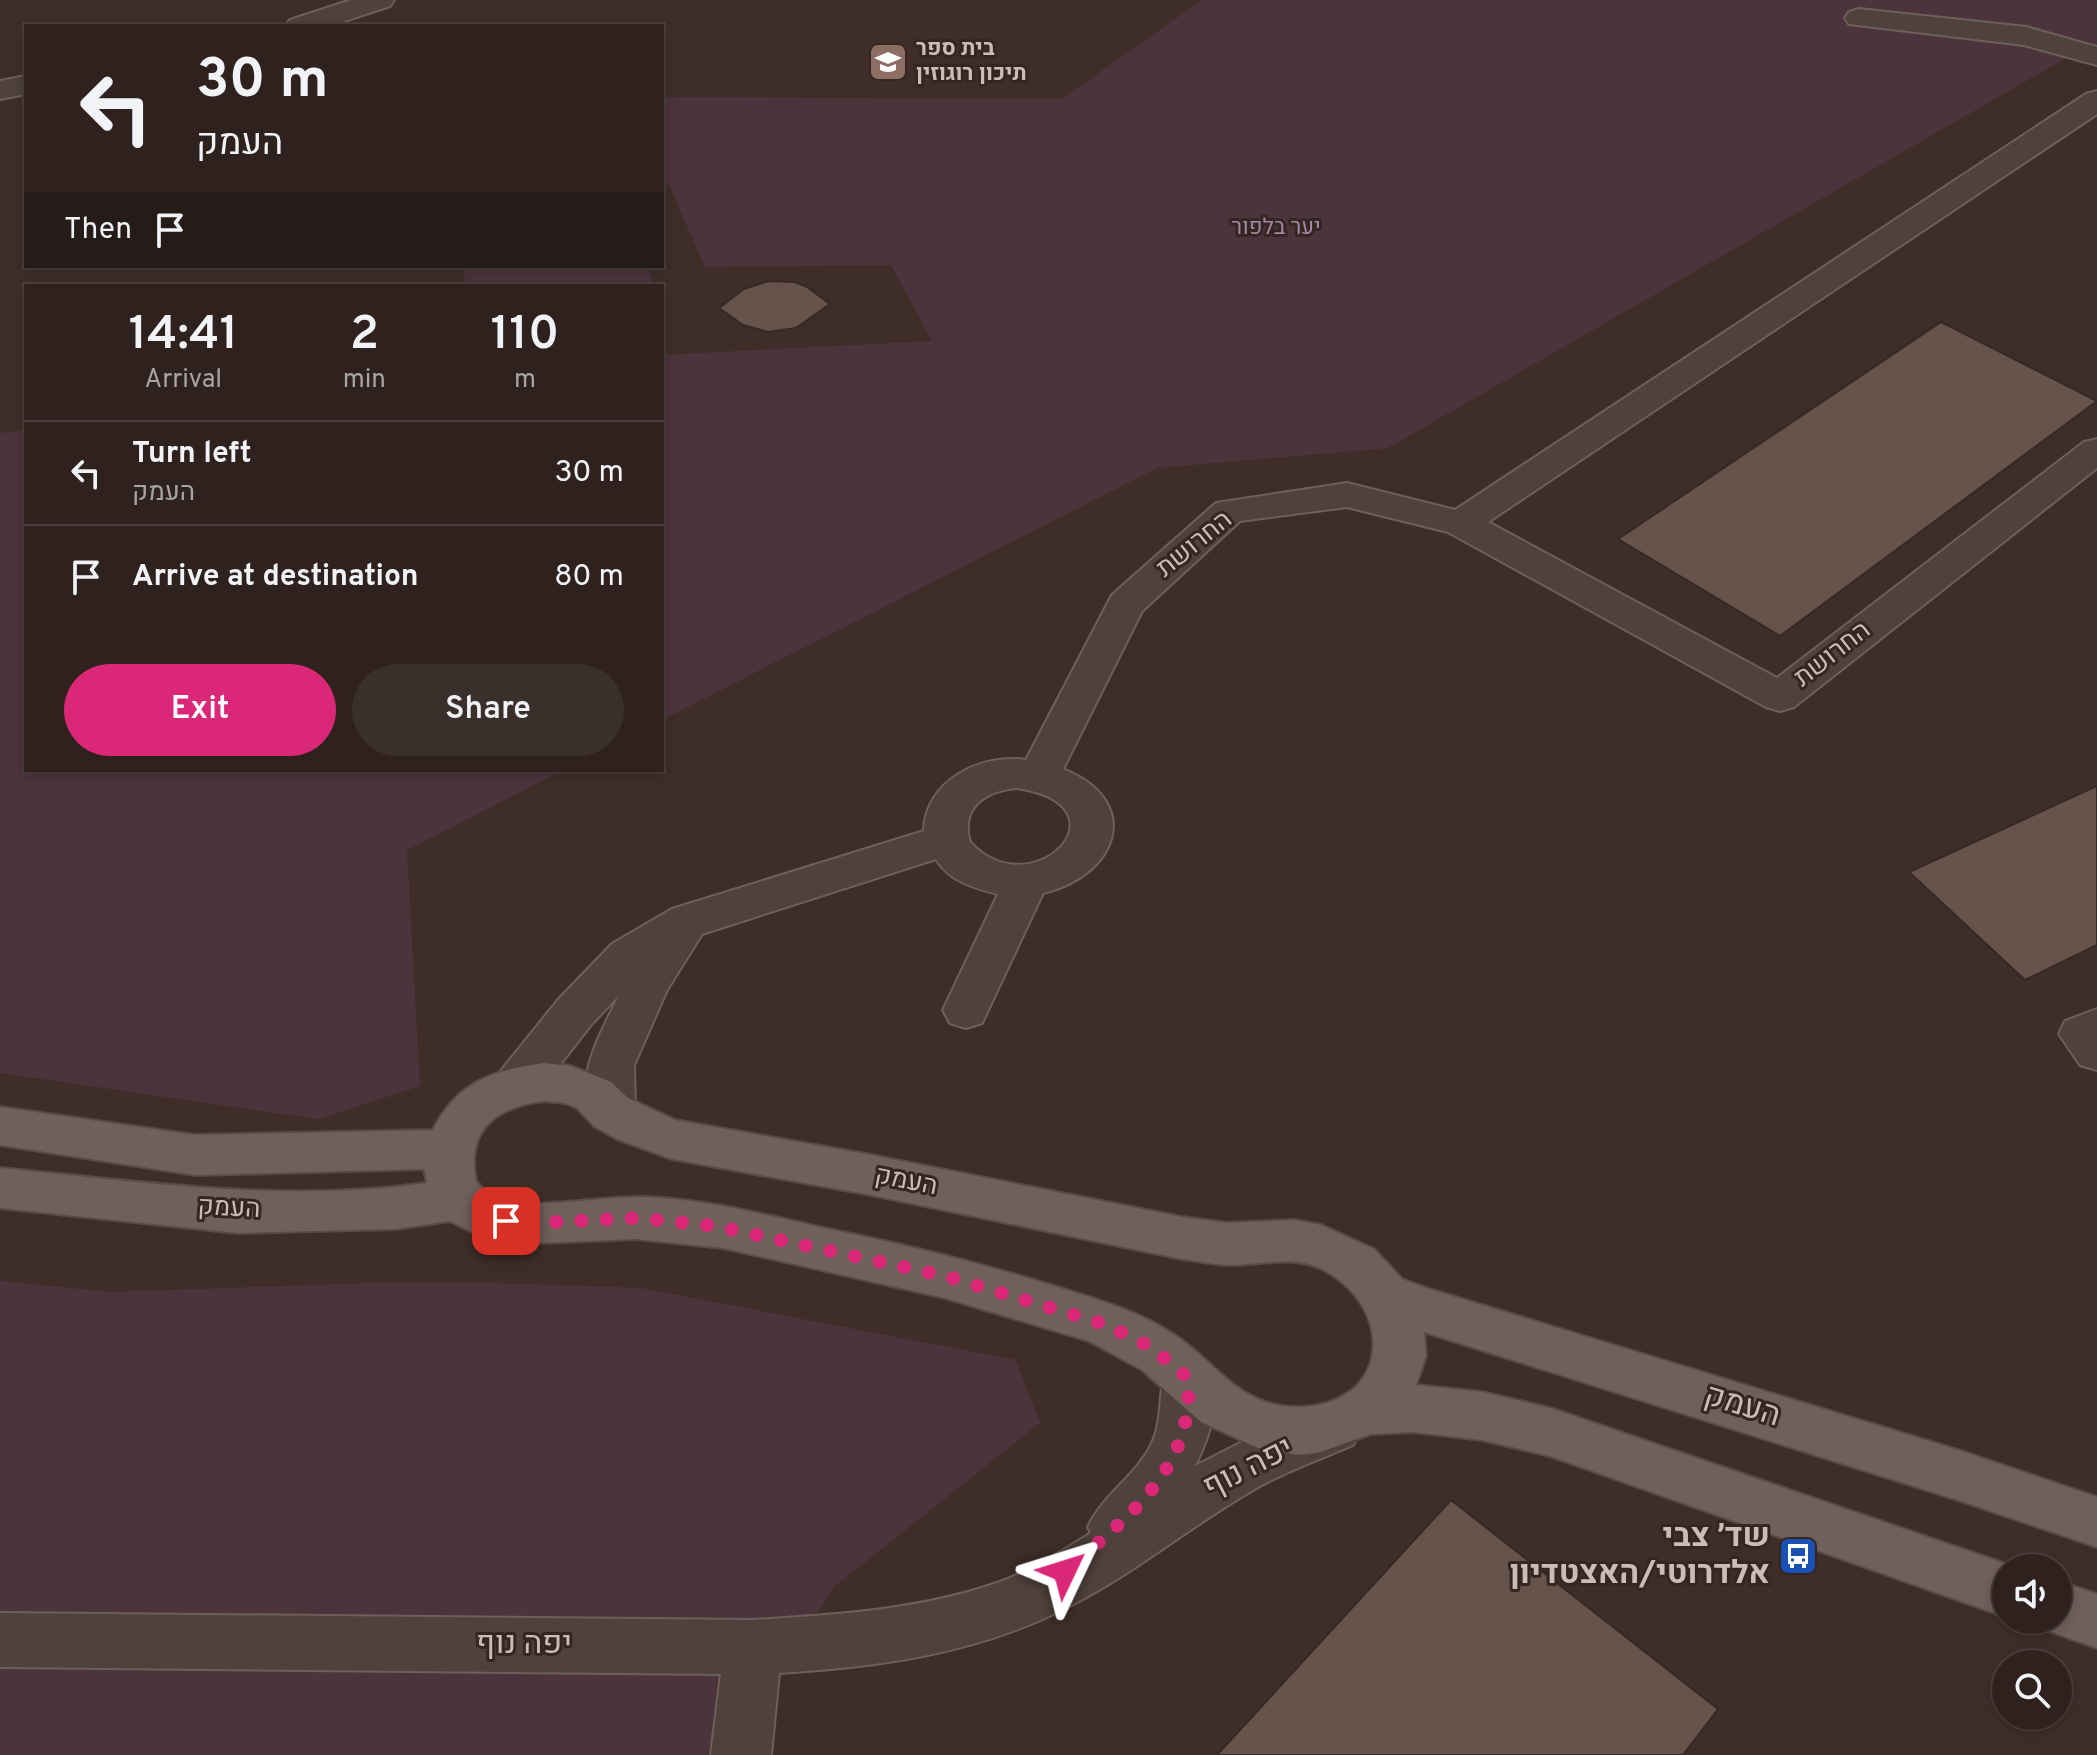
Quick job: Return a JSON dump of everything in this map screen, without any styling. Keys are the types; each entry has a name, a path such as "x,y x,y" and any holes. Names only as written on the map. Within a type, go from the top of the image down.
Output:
{"main road":[{"name":"העמק","path":"0,1126 195,1155 449,1149 469,1112 491,1096 517,1085 544,1082 571,1085 594,1095 611,1112 634,1125 672,1139 866,1174 1182,1238 1229,1244 1300,1241 1335,1251 1365,1269 1387,1295 1400,1325 1400,1356 1390,1386 1351,1419"},
{"path":"449,1149 450,1185 459,1199 479,1214 506,1221 535,1223 639,1218 715,1226 945,1276 1104,1324 1151,1347 1228,1412 1262,1427 1299,1433 1351,1419 1420,1408 1463,1413 1550,1432 1992,1585"},
{"name":"העמק","path":"0,1188 238,1212 396,1208 459,1199"},
{"name":"העמק","path":"1387,1295 1415,1307 1958,1475 2097,1522"},
{"path":"2072,1613 2097,1621"}],"street":[{"path":"306,24 380,0"},
{"path":"1859,18 2026,36 2097,56"},
{"path":"0,90 24,85"},
{"path":"1461,523 2097,100"},
{"name":"החרושת","path":"1039,775 1126,604 1229,511 1347,495 1461,523 1780,697 2097,450"},
{"path":"994,775 1039,775 1061,782 1079,795 1089,811 1092,829 1086,847 1072,862 1052,873 1027,879 986,875 968,866 946,840 943,824 948,808 959,794 994,775"},
{"path":"517,1085 574,1013 628,956 688,921 946,840"},
{"path":"966,1010 1027,879"},
{"path":"611,1112 610,1065 647,984 688,921"},
{"path":"2097,1027 2082,1034 2097,1052"},
{"name":"יפה נוף","path":"1042,1592 1156,1488 1185,1425 1189,1401 1188,1378"},
{"name":"יפה נוף","path":"0,1640 753,1647 831,1643 903,1633 969,1618 1042,1592 1231,1473 1351,1419"},
{"path":"741,1755 753,1647"}],"green space":[{"name":"יער בלפור","path":"1202,0 2097,0 2097,46 2087,46 1388,448 1157,468 664,719 664,355 932,341 891,265 705,267 669,185 664,184 664,97 1062,99"},
{"path":"463,268 649,268 653,284 465,284"},
{"path":"24,430 24,772 560,772 407,850 420,1086 319,1119 0,1073 0,433"},
{"path":"0,1281 110,1292 371,1283 641,1288 1016,1360 1040,1423 835,1586 740,1731 707,1755 0,1755"}],"building":[{"path":"768,281 795,282 830,304 796,328 768,332 743,325 719,308 744,289"},
{"path":"1941,322 2097,401 1780,636 1618,539"},
{"path":"2097,786 2097,945 2025,980 1909,872"},
{"path":"1451,1500 1718,1709 1683,1755 1217,1755"}],"place":[{"name":"בית ספר תיכון רוגוזין","path":"888,62"},
{"name":"שד׳ צבי אלדרוטי/האצטדיון","path":"1798,1556"}],"route":[{"path":"506,1221 535,1223 639,1218 715,1226 945,1276 1104,1324 1151,1347 1188,1378 1189,1401 1185,1425 1156,1488 1065,1571"}]}
